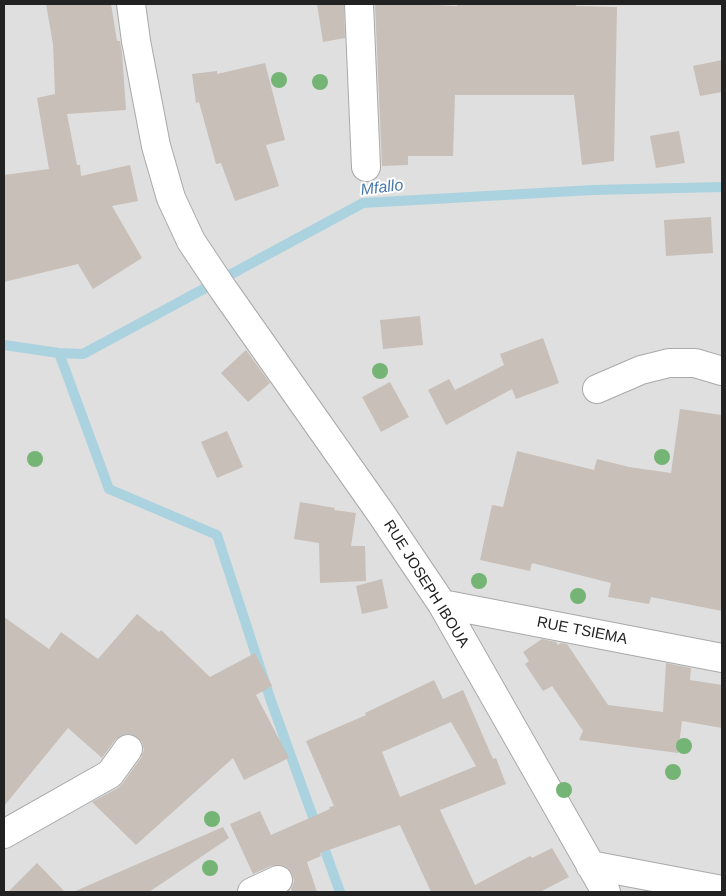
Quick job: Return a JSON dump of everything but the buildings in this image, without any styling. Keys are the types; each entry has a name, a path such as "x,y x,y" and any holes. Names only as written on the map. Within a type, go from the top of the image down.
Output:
{"street":[{"name":"RUE JOSEPH IBOUA","path":"131,4 156,146 171,198 191,241 442,604 606,892"},
{"path":"359,4 366,167"},
{"path":"597,389 641,370 669,363 695,364 722,371"},
{"name":"RUE TSIEMA","path":"442,604 722,658"},
{"path":"4,834 110,774 128,749"},
{"path":"590,865 722,890"},
{"path":"252,892 278,880"}],"shaded area":[{"path":"4,4 722,4 722,892 4,892"}],"waterway":[{"name":"Mfallo","path":"4,345 59,353 83,354 363,203 593,190 722,187"},
{"path":"59,353 109,489 217,535 270,698 340,892"}]}
